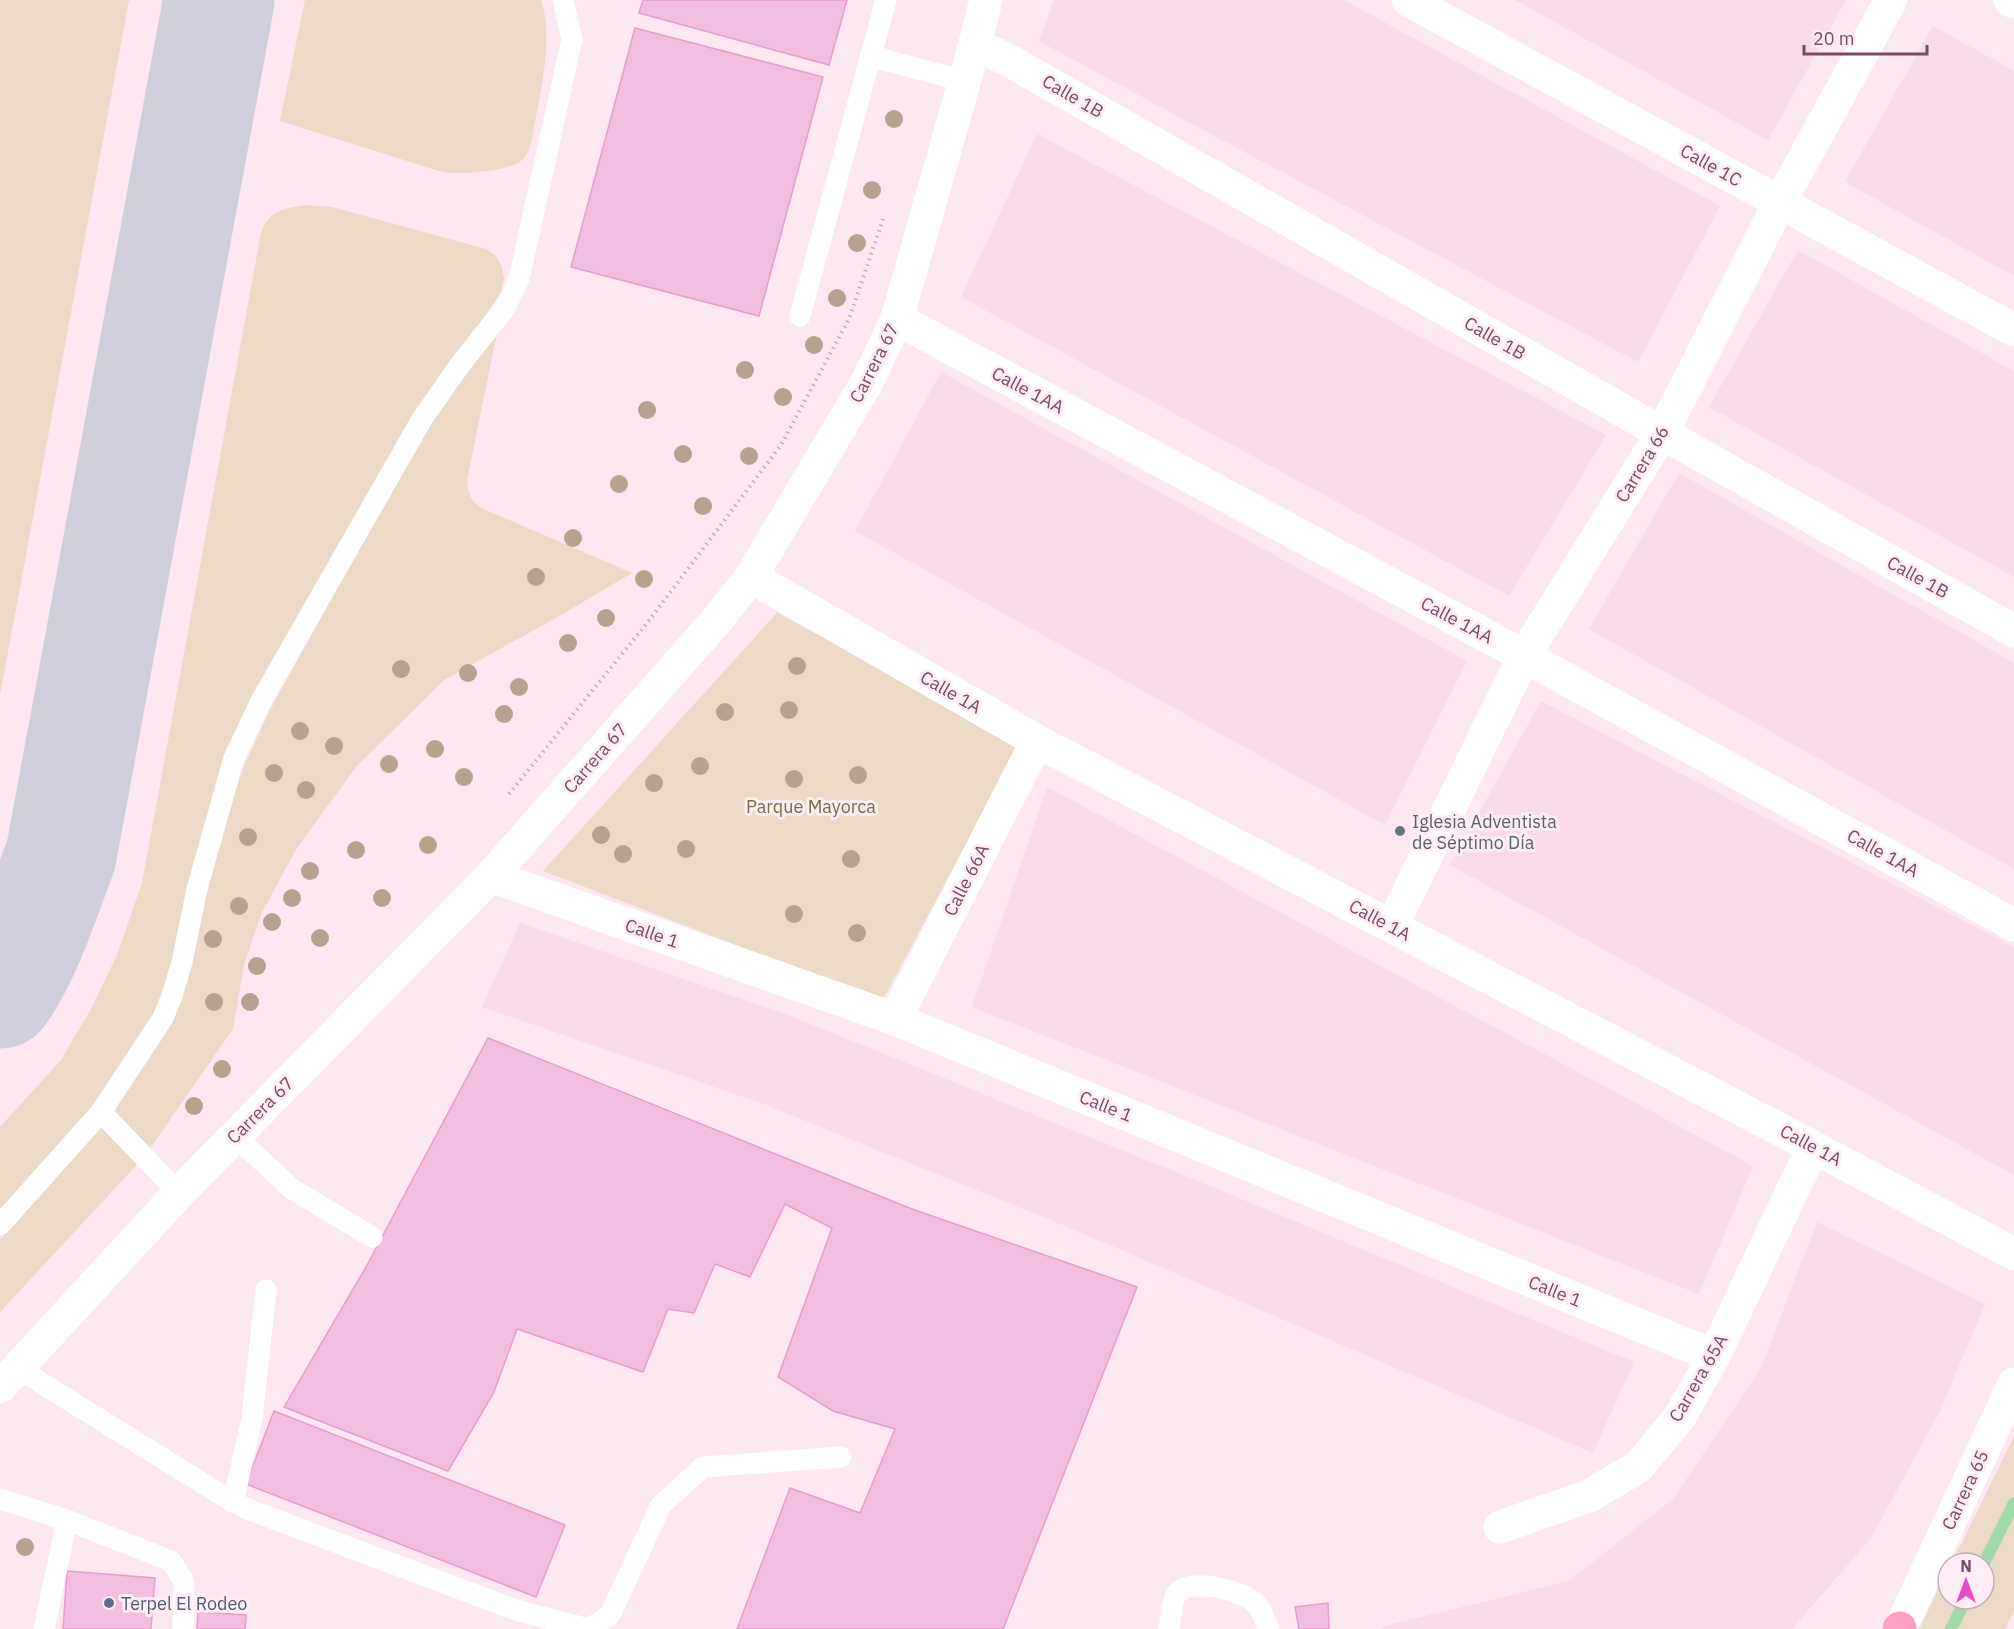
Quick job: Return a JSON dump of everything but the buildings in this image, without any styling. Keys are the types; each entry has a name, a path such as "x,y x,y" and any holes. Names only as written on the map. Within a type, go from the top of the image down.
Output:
{"street":[{"name":"Carrera 67","path":"9,1378 179,1193 491,876 717,620 751,577 867,382 897,318 986,0"},
{"name":"Calle 1C","path":"1408,0 2014,330"},
{"name":"Carrera 66","path":"1392,926 1524,656 1662,433 1780,202 1891,0"},
{"path":"2010,0 2014,2"},
{"name":"Calle 1B","path":"975,44 1010,60 1662,433 2014,631"},
{"name":"Calle 1AA","path":"897,318 1524,656 2014,925"},
{"name":"Calle 1A","path":"751,577 1037,741 1813,1146 2014,1254"},
{"name":"Calle 66A","path":"894,1019 1037,741"},
{"name":"Calle 1","path":"491,876 894,1019 1714,1356"},
{"name":"Carrera 65A","path":"1500,1527 1589,1496 1638,1467 1679,1418 1714,1356 1813,1146"},
{"name":"Carrera 65","path":"1900,1629 2014,1384"}],"lane":[{"path":"0,1226 101,1112 163,1018 182,962 197,889 234,758 261,701 422,419 460,365 505,308 519,279 572,39 563,0"},
{"path":"800,316 886,0"},
{"path":"870,56 964,81"},
{"path":"101,1112 179,1193"},
{"path":"235,1136 292,1189 372,1237"},
{"path":"233,1502 252,1419 266,1290"},
{"path":"9,1378 250,1510 516,1610 588,1629 610,1615 661,1505 703,1467 841,1457"},
{"path":"0,1499 67,1520 171,1561 184,1582 183,1629"},
{"path":"44,1629 67,1520"},
{"path":"1169,1629 1175,1596 1182,1588 1197,1584 1227,1590 1255,1602 1269,1629"}],"path":[{"path":"505,799 651,618 781,446 849,319 883,218"}],"shaded area":[{"path":"1054,0 1344,0 1720,206 1638,362 1039,41"},
{"path":"1515,0 1846,0 1768,140"},
{"path":"1933,26 2014,71 2014,276 1845,182"},
{"path":"1037,134 1606,435 1509,596 961,297"},
{"path":"1798,250 2014,371 2014,577 1709,407"},
{"path":"941,372 1467,661 1385,825 855,531"},
{"path":"1679,473 2014,663 2014,869 1589,629"},
{"path":"1541,701 2014,947 2014,1175 1450,865"},
{"path":"1047,787 1753,1166 1699,1294 972,1007"},
{"path":"520,923 783,1013 1188,1177 1634,1362 1593,1453 1075,1230 764,1104 482,1007"},
{"path":"1817,1222 1985,1304 1940,1411 1871,1538 1792,1629 1382,1629 1384,1626 1569,1581 1673,1499 1761,1368"}],"green space":[{"path":"0,0 129,0 0,695"},
{"path":"305,0 541,0 545,16 546,53 531,144 525,157 515,164 495,170 471,173 442,172 280,121"},
{"path":"306,205 332,207 486,249 496,256 502,267 504,279 501,292 448,363 416,411 259,700 168,992 104,1097 0,1214 0,1127 61,1060 91,1009 117,955 142,883 261,233 268,219 273,215 285,209"},
{"path":"498,328 467,480 470,496 481,508 632,573 444,680 356,767 297,848 262,912 244,965 233,1029 144,1157 0,1312 0,1240 120,1098 177,1005 232,798 269,712 432,417"},
{"name":"Parque Mayorca","path":"777,613 1021,742 882,1001 543,871"},
{"path":"2014,1436 2014,1611 2005,1629 1919,1629 1936,1594 1936,1611 1996,1611 1996,1551 1958,1551"}],"waterway":[{"path":"1990,1551 2014,1503"},
{"path":"1951,1629 1960,1611"}],"taxiway":[{"path":"0,993 27,944 61,855 219,0"}],"place":[{"name":"Iglesia Adventista de Séptimo Día","path":"1400,831"},
{"name":"Terpel El Rodeo","path":"109,1603"}]}
